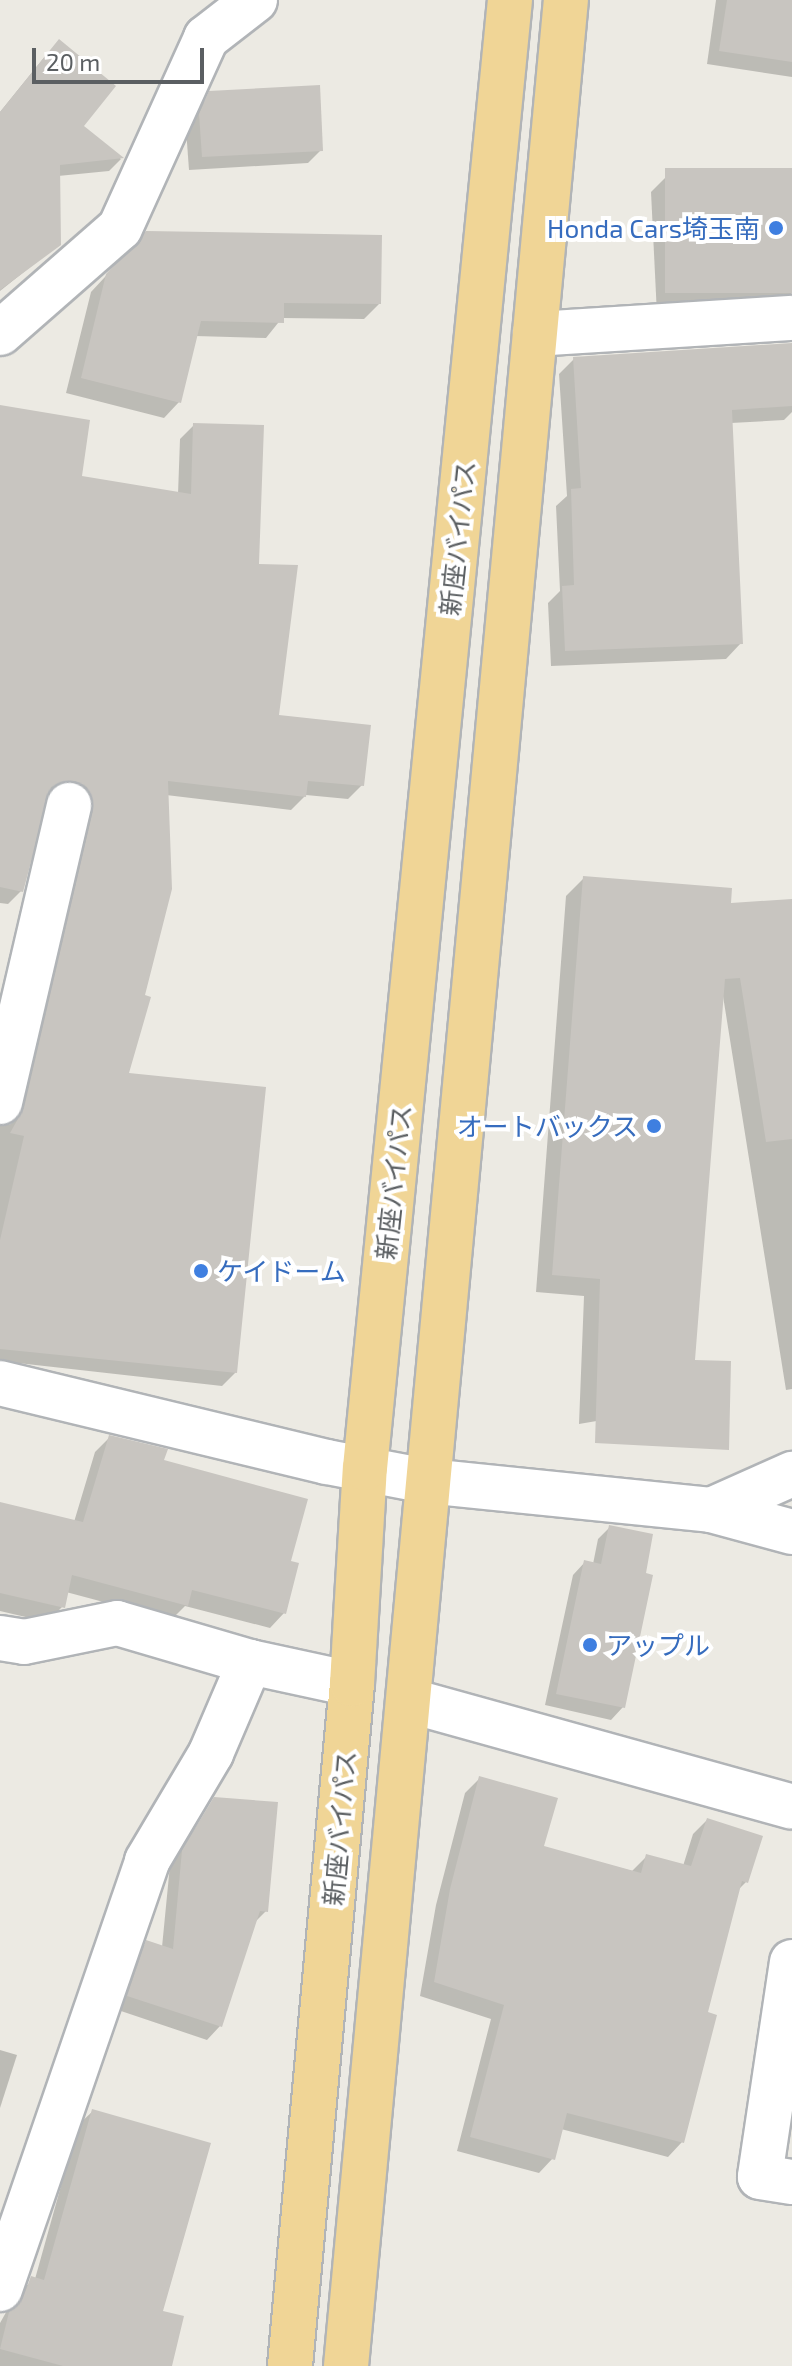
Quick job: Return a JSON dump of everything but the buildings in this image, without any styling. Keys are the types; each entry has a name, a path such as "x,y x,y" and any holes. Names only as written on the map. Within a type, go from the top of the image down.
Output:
{"highway":[{"name":"新座バイパス","path":"290,2366 352,1684 365,1468 510,0"},
{"path":"346,2366 411,1701 427,1481 566,0"}],"street":[{"path":"0,333 120,228 206,38 255,0"},
{"path":"535,334 792,318"},
{"path":"0,1102 69,805"},
{"path":"0,1383 427,1481 711,1510 792,1532"},
{"path":"711,1510 792,1474"},
{"path":"0,1638 24,1642 117,1623 250,1662 352,1684"},
{"path":"0,2289 147,1861 211,1753 250,1662"},
{"path":"411,1701 792,1807"},
{"path":"792,1962 760,2177 792,2182"}],"place":[{"name":"Honda Cars埼玉南","path":"776,228"},
{"name":"オートバックス","path":"654,1126"},
{"name":"ケイドーム","path":"201,1271"},
{"name":"アップル","path":"590,1645"}]}
